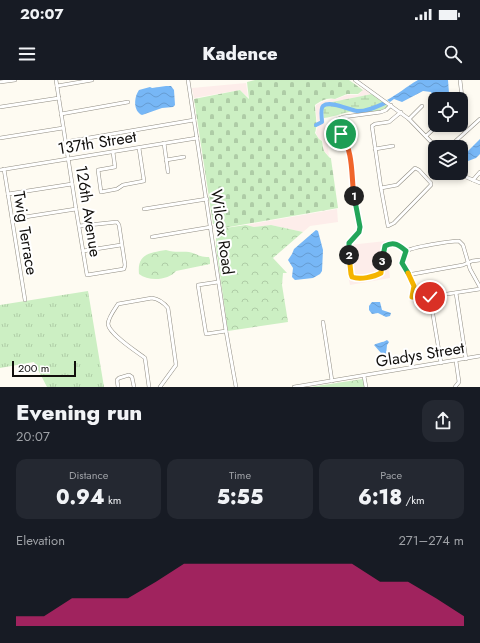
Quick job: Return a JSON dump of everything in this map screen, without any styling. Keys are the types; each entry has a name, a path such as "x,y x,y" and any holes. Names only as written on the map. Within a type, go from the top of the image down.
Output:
{"street":[{"path":"0,82 15,80"},
{"name":"126th Avenue","path":"56,80 87,275 124,269 125,265 122,245"},
{"path":"57,86 92,80"},
{"name":"Wilcox Road","path":"188,80 198,138 218,282 236,387"},
{"path":"355,80 401,112 430,140"},
{"path":"460,80 461,92"},
{"path":"0,107 59,98"},
{"path":"61,114 128,102"},
{"path":"391,105 386,110 381,112 343,117 336,121 336,128 344,138 350,158 360,227 359,232 352,238 348,246 352,277 357,278 378,275 381,273 384,248 387,244 397,244 406,251"},
{"path":"409,119 422,106"},
{"path":"381,188 397,185 415,168 419,170 431,183 431,185 394,223 388,226 381,188 372,126 375,124 389,122 401,112"},
{"path":"458,140 480,119"},
{"path":"66,142 194,120"},
{"path":"0,138 63,128"},
{"path":"426,136 430,132"},
{"name":"137th Street","path":"2,170 198,138"},
{"path":"164,144 168,172"},
{"path":"375,149 393,146"},
{"path":"114,152 115,167 98,170 101,192 117,189 123,185 144,180 139,148"},
{"path":"166,160 184,157"},
{"name":"Twig Terrace","path":"2,170 8,194 25,300"},
{"path":"473,180 480,172"},
{"path":"468,177 480,183"},
{"path":"8,194 72,184"},
{"path":"144,209 207,199"},
{"path":"12,219 76,209"},
{"path":"79,226 117,222 119,225 122,245 83,251"},
{"path":"152,237 210,227"},
{"path":"455,241 461,242 468,263 480,288 430,297 412,297 414,286 402,263 406,251 414,248 455,241"},
{"path":"410,276 413,274 463,265 480,260"},
{"path":"218,282 198,285 206,334 226,331"},
{"path":"456,293 466,359"},
{"path":"430,297 441,363"},
{"path":"149,387 145,358 111,332 108,325 118,304 152,298 162,302 168,308 176,365 160,387"},
{"path":"323,322 332,381"},
{"name":"Gladys Street","path":"294,387 480,356"},
{"path":"455,387 459,382 456,361"},
{"path":"118,387 117,380 129,375 132,377 134,387"},
{"path":"364,376 366,387"}],"shaded area":[{"path":"246,83 248,97 240,90 194,98 192,88"},
{"path":"364,89 372,94 322,104 329,156 324,151 323,141 319,139 316,133 318,126 316,105 347,95 358,95"},
{"path":"337,209 338,222 310,226 303,232 271,225 254,227 246,225"},
{"path":"386,241 387,243 382,248 380,272 377,274 355,277 353,274 349,245"},
{"path":"347,245 350,274 351,277 357,280 382,274 385,248 387,246 390,278 350,285 342,246"}],"green space":[{"path":"255,80 349,80 363,90 358,94 347,94 335,99 327,99 315,105 315,133 322,141 324,151 331,159 338,208 218,229 217,224 213,224 194,99 240,90 249,99 247,82"},
{"path":"372,94 388,106 385,109 368,113 364,111 353,111 324,118 322,104"},
{"path":"246,225 254,227 271,225 303,232 273,258 287,273 283,273 282,285 288,322 228,331 216,247 216,227 218,229"},
{"path":"166,250 189,252 200,256 209,257 210,264 176,271 169,276 159,279 143,277 139,274 139,267 142,258 154,252"},
{"path":"88,291 104,387 47,387 34,362 0,368 0,305"},
{"path":"363,379 365,387 310,387"}],"water":[{"path":"418,80 448,80 449,92 423,91 402,102 394,99 390,102 387,100"},
{"path":"171,86 174,90 175,105 173,107 162,108 142,115 139,113 135,104 136,96 139,90 150,87"},
{"path":"480,139 480,154 476,158 468,161 468,151"},
{"path":"316,230 318,231 323,250 322,271 313,278 295,280 292,277 293,268 288,260 294,249"},
{"path":"372,302 380,302 382,310 391,313 390,316 386,317 378,313 372,314 369,310 369,306"},
{"path":"387,340 389,342 387,345 386,355 381,353 374,345"}],"waterway":[{"path":"316,125 322,122 322,109 326,104 357,111 364,111 385,103"}],"route":[{"path":"341,134 349,152 352,182 360,227 359,232 352,238 348,246 352,277 357,278 378,275 381,273 382,258 385,246 390,243 397,244 406,251 402,263 414,286 412,297 430,297"}]}
